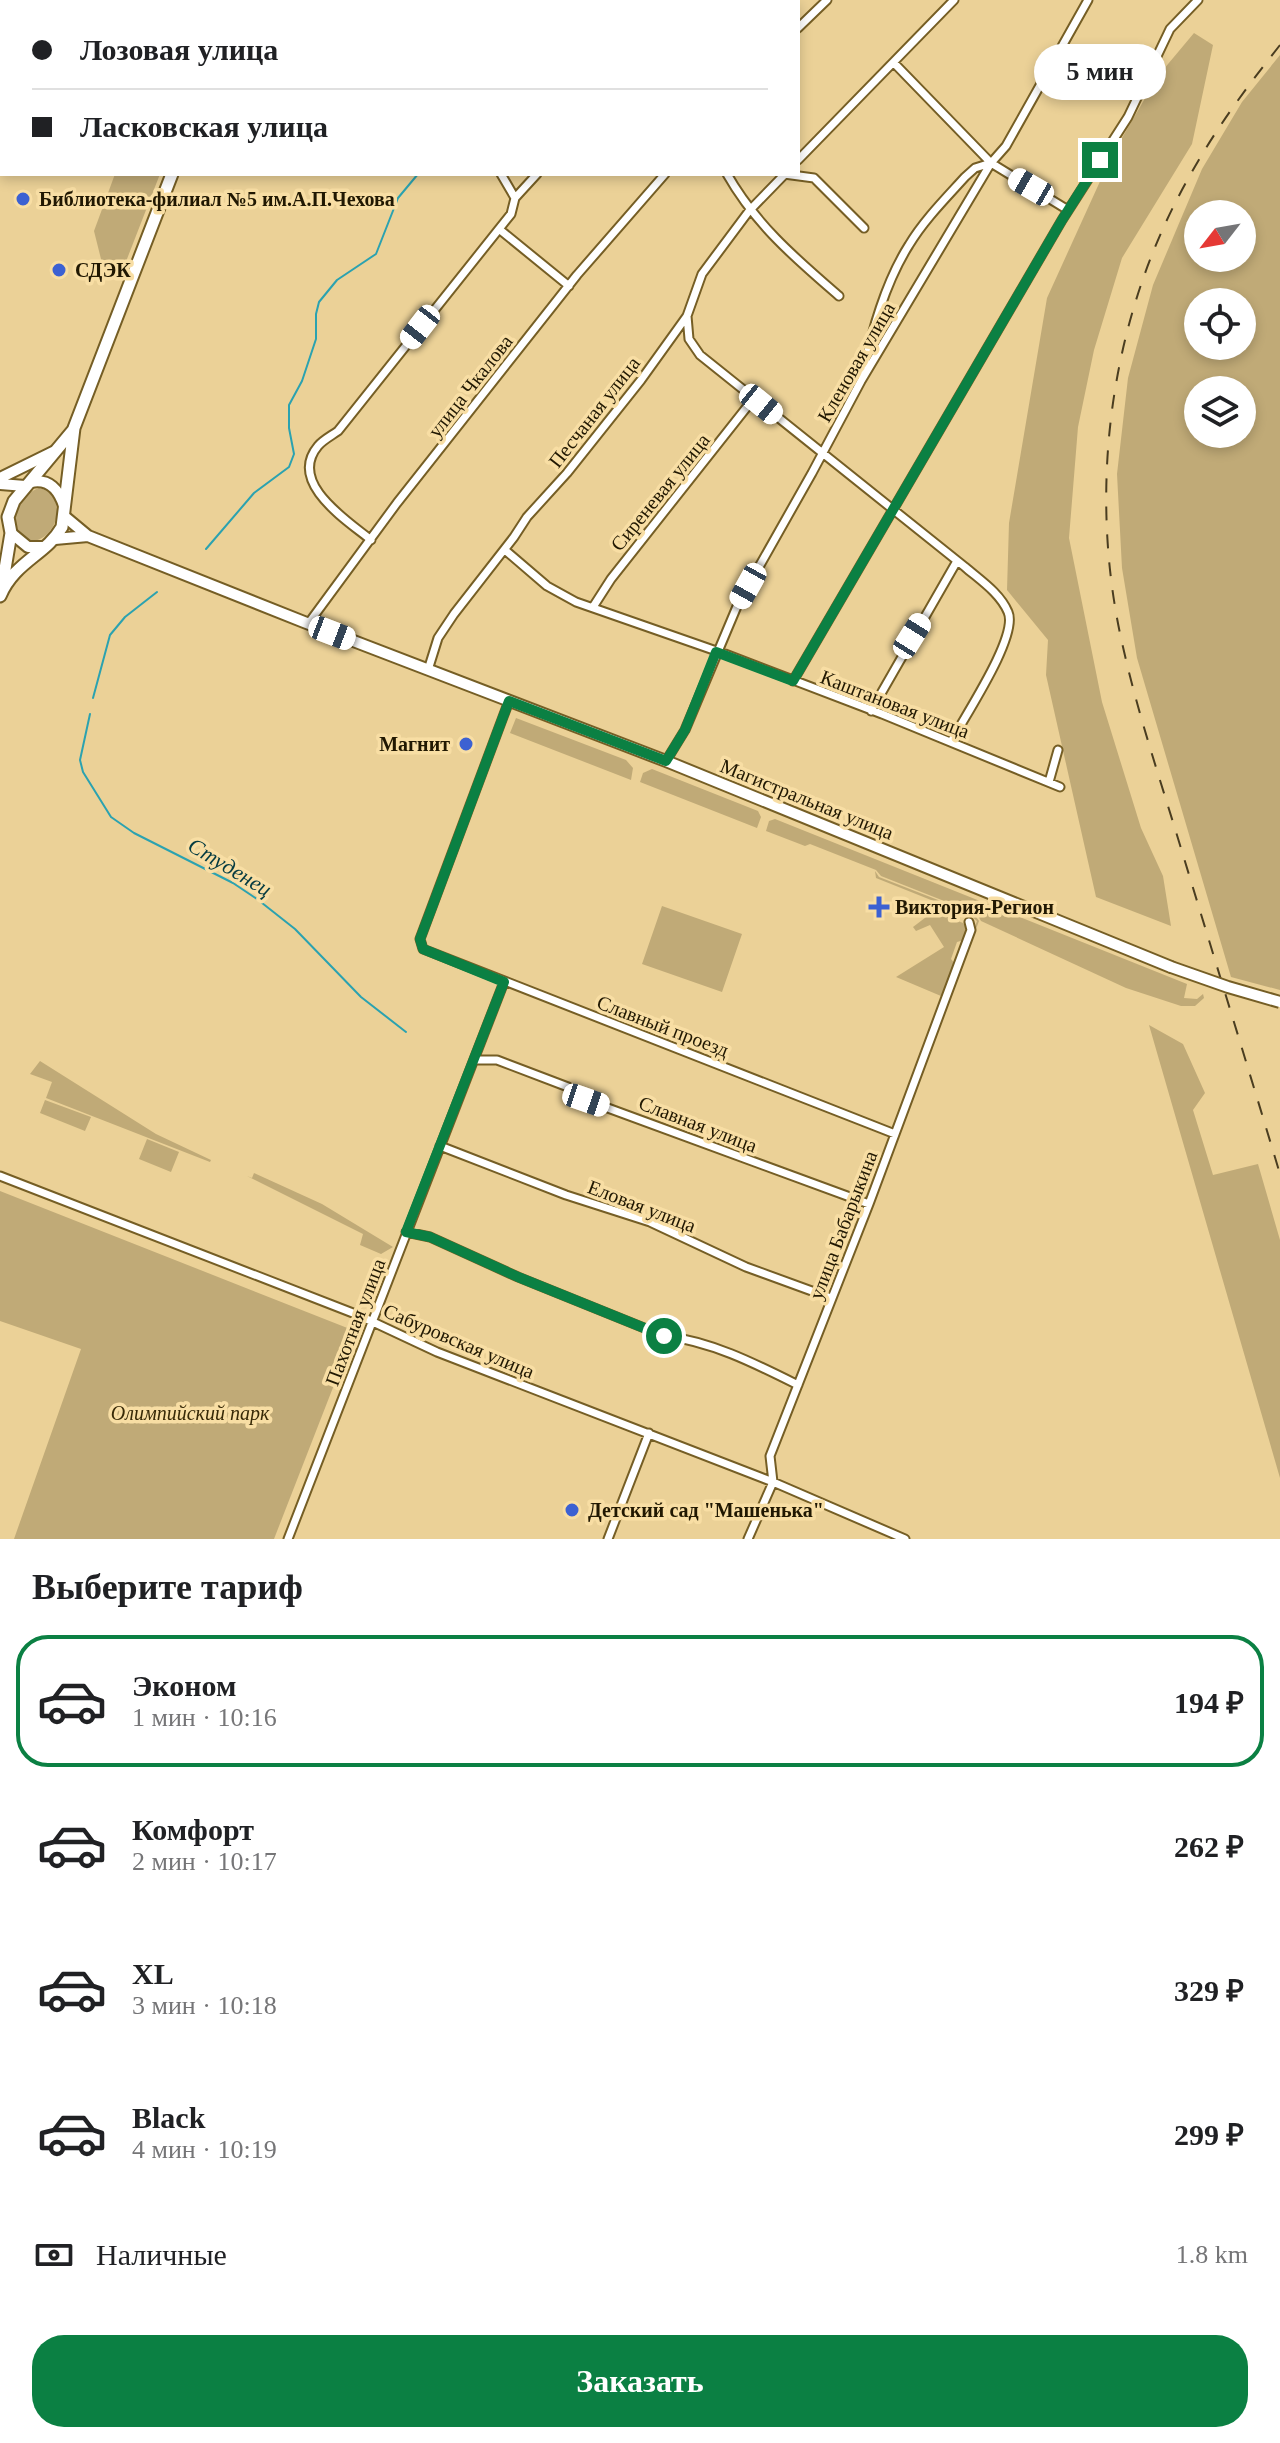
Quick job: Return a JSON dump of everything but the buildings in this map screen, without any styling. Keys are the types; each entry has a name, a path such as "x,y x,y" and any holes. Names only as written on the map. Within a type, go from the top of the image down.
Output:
{"main road":[{"path":"55,539 64,511 74,428 171,176"},
{"path":"1,594 10,509 74,428"},
{"path":"0,481 58,449"},
{"path":"0,481 28,484 44,481 53,486 62,498 64,511 88,536"},
{"path":"0,515 28,547 43,547"},
{"path":"1,594 14,572 55,539 88,536"},
{"name":"Магистральная улица","path":"88,536 666,761 1171,967 1280,1002"},
{"path":"0,553 4,573"}],"street":[{"path":"800,26 827,0"},
{"path":"800,158 954,0"},
{"name":"Кленовая улица","path":"666,761 685,730 738,604 861,381 991,163 1006,146 1088,0"},
{"path":"793,681 1068,210 1128,117 1170,29 1198,0"},
{"path":"894,63 991,163 1068,210"},
{"path":"861,381 877,318 910,242 965,177 975,168 991,163"},
{"path":"502,176 515,198"},
{"path":"371,540 331,509 317,490 311,469 313,455 322,443 338,431 511,214 515,198 535,176"},
{"name":"улица Чкалова","path":"308,624 569,286 663,176"},
{"path":"728,176 749,211 839,296"},
{"name":"Песчаная улица","path":"428,670 438,638 527,517 607,425 687,316 702,274 749,211 782,176"},
{"path":"799,176 814,178 864,228"},
{"path":"499,229 569,286"},
{"path":"687,316 689,339 696,351 957,561 1004,605 1011,620 1006,642 951,742"},
{"name":"Сиреневая улица","path":"593,607 611,579 754,398"},
{"name":"Каштановая улица","path":"505,550 547,586 593,607 871,711 1060,787"},
{"path":"871,711 957,561"},
{"name":"Славный проезд","path":"509,701 420,939 421,946 426,951 504,982 895,1134"},
{"path":"1049,782 1058,750"},
{"name":"улица Бабарыкина","path":"748,1539 773,1482 770,1456 869,1204 971,930 969,922"},
{"name":"Пахотная улица","path":"288,1539 504,982"},
{"name":"Славная улица","path":"474,1060 497,1060 568,1087 586,1100 869,1204"},
{"name":"Еловая улица","path":"440,1146 566,1195 650,1222 746,1267 831,1298"},
{"name":"Сабуровская улица","path":"0,1176 373,1321 437,1352 773,1482 905,1539"},
{"path":"406,1232 430,1237 518,1277 649,1330 687,1339 798,1385"},
{"path":"608,1539 649,1433"}],"green space":[{"path":"1194,33 1213,45 1192,144 1122,258 1094,350 1078,427 1069,538 1102,702 1141,828 1163,876 1171,926 1096,897 1046,675 1048,640 1007,590 1009,523 1047,298 1112,155 1158,76"},
{"path":"1280,55 1280,990 1231,977 1137,658 1122,568 1117,474 1128,378 1153,285 1184,212 1184,272 1256,272 1256,200 1189,200 1202,169 1242,102"},
{"path":"114,176 159,176 120,277 104,271 94,231"},
{"path":"39,488 54,498 57,515 50,531 34,541 19,531 16,515 24,499"},
{"path":"516,718 626,760 633,768 631,780 510,733"},
{"path":"652,769 758,811 761,817 757,828 640,782 643,773"},
{"path":"775,819 1187,984 1184,998 1197,999 1203,994 1204,998 1195,1006 1181,1006 1126,988 981,921 977,914 810,844 805,846 766,831 769,821"},
{"path":"875,871 879,877 974,914 979,921 877,1195 977,921 876,878"},
{"path":"662,906 742,934 722,992 642,964"},
{"path":"934,911 963,923 967,928 964,940 957,942 951,959 955,964 941,996 896,977 944,947 930,925 916,931 913,927"},
{"path":"1149,1025 1183,1044 1205,1093 1193,1110 1213,1175 1258,1164 1280,1240 1280,1478"},
{"path":"40,1061 156,1134 210,1162 46,1098 52,1082 30,1074"},
{"path":"45,1100 91,1117 85,1131 40,1113"},
{"path":"147,1139 179,1152 171,1172 139,1159"},
{"path":"254,1173 322,1204 393,1247 381,1254 360,1245 363,1234 247,1176 252,1178"},
{"name":"Олимпийский парк","path":"0,1191 355,1331 274,1539 14,1539 81,1349 0,1321"}],"waterway":[{"name":"Студенец","path":"206,549 254,493 289,467 294,454 289,405 302,381 316,339 319,302 337,280 376,254 398,198 416,176"},
{"name":"Студенец","path":"93,698 110,635 125,617 157,592"},
{"name":"Студенец","path":"90,714 80,760 83,772 111,817 134,833 233,883 257,899 295,929 361,997 406,1032"}],"railway":[{"path":"1280,45 1231,110 1198,161 1161,233 1139,289 1123,348 1112,407 1107,468 1107,528 1112,588 1135,697 1280,1174"}],"place":[{"name":"Библиотека-филиал №5 им.А.П.Чехова","path":"23,199"},
{"name":"СДЭК","path":"59,270"},
{"name":"Магнит","path":"466,744"},
{"name":"Виктория-Регион","path":"879,907"},
{"name":"Детский сад \"Машенька\"","path":"572,1510"}],"route":[{"path":"664,1336 518,1277 430,1237 406,1232 504,982 426,951 420,939 509,701 666,761 685,730 716,652 793,681 1100,160"}]}
